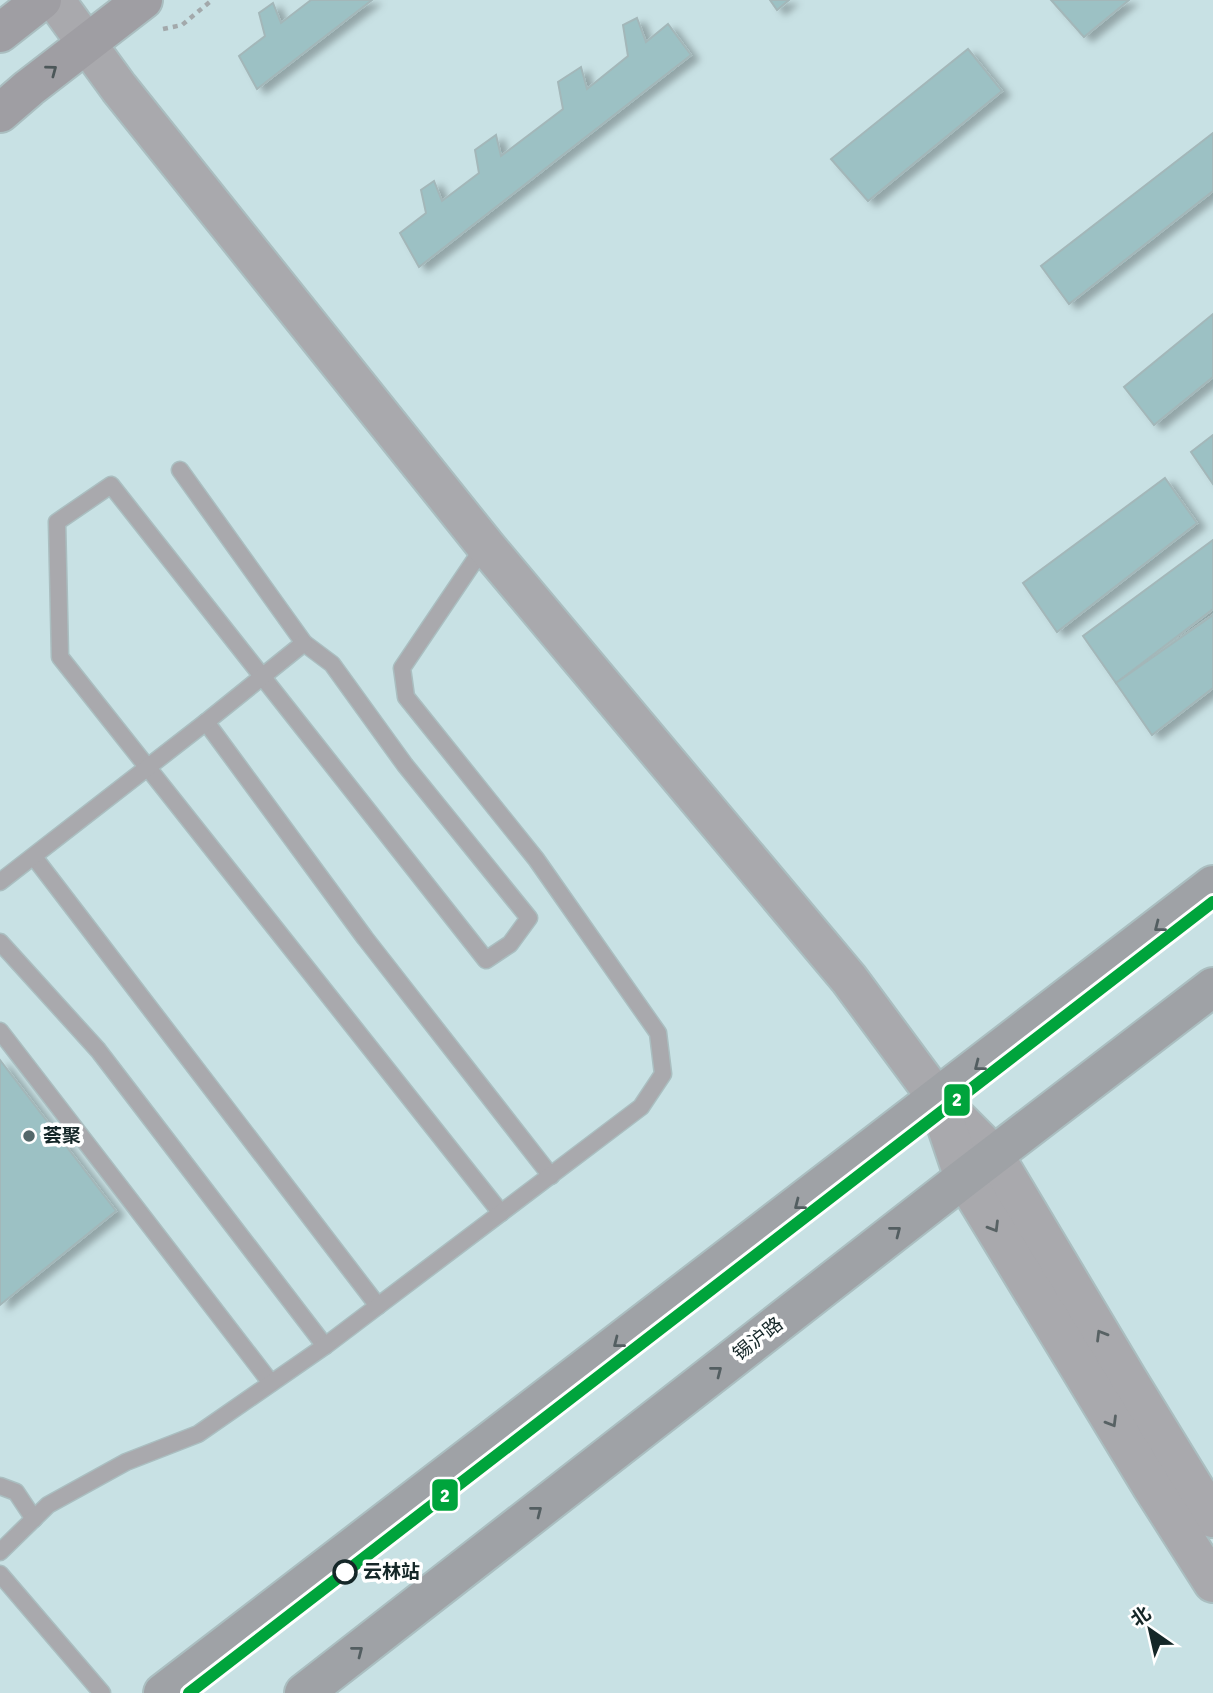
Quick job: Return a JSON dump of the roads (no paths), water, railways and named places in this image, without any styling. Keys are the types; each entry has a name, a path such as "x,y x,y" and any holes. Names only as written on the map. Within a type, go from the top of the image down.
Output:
{"main road":[{"path":"0,33 43,0"},
{"path":"0,113 143,0"},
{"path":"163,1693 1213,885"},
{"name":"锡沪路","path":"304,1693 1213,987"}],"street":[{"path":"55,0 127,99 485,545 849,979 937,1098 994,1155 1126,1378 1213,1518"},
{"path":"937,1098 964,1178 1213,1583"}],"lane":[{"path":"180,470 304,643 332,664 405,765 529,918 510,944 486,960 111,485 57,522 60,657 501,1213"},
{"path":"0,1552 48,1505 126,1462 198,1434 325,1346 641,1107 663,1074 658,1033 536,859 406,697 402,668 485,545"},
{"path":"0,882 304,643"},
{"path":"206,722 365,937 551,1176"},
{"path":"34,857 378,1306"},
{"path":"0,942 98,1050 325,1346"},
{"path":"0,1031 271,1383"},
{"path":"0,1486 16,1492 34,1519"},
{"path":"0,1574 102,1693"}],"place":[{"name":"荟聚","path":"29,1136"},
{"name":"云林站","path":"345,1572"}]}
